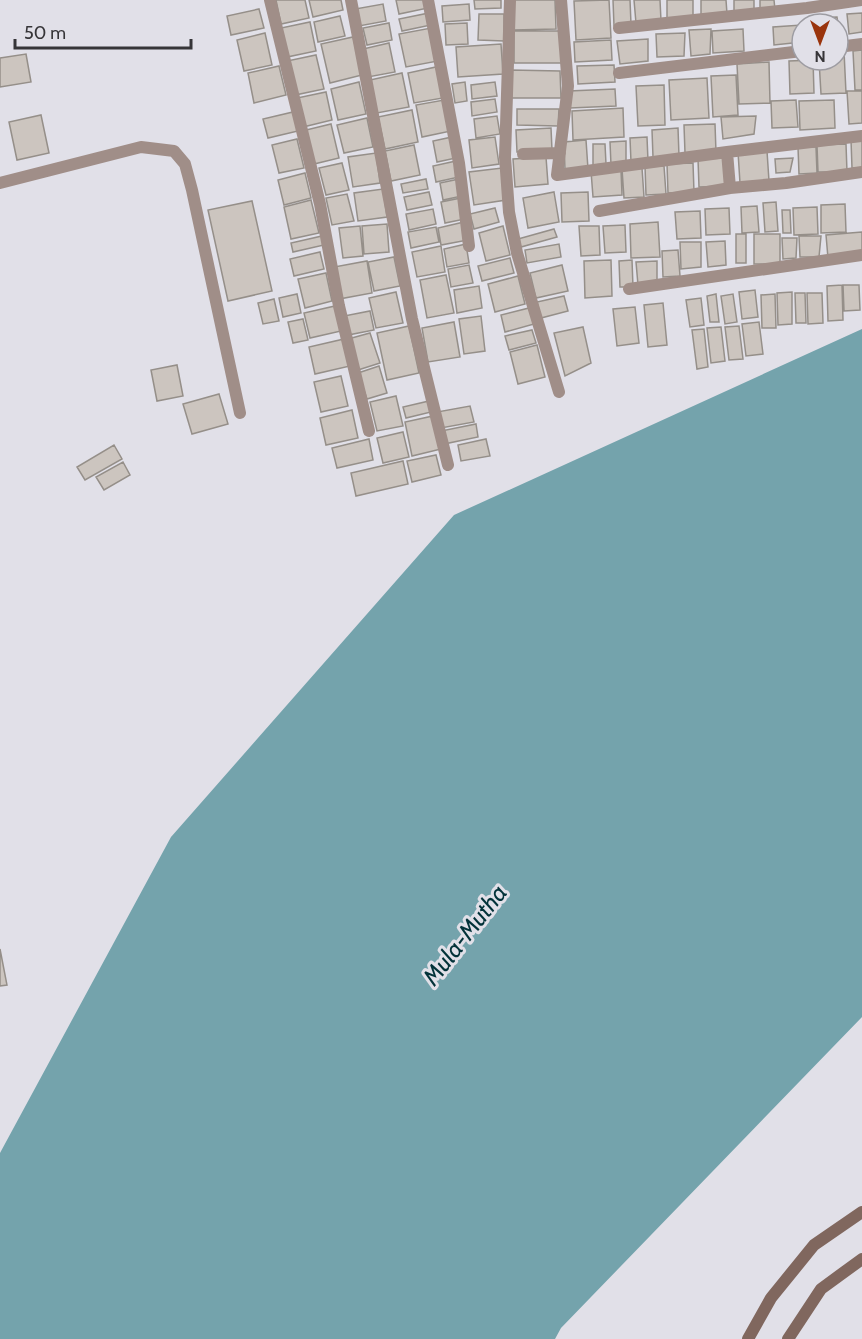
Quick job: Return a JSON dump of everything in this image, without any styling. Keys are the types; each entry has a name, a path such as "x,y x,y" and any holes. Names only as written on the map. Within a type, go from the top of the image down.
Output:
{"street":[{"path":"270,0 276,35 320,204 339,306 369,431"},
{"path":"351,0 412,319 448,465"},
{"path":"428,0 459,163 470,246"},
{"path":"510,0 506,157 509,212 517,253 559,392"},
{"path":"561,0 568,86 557,175 862,136"},
{"path":"619,28 861,0"},
{"path":"619,73 790,52"},
{"path":"0,183 141,147 174,151 185,164 190,182 240,413"},
{"path":"727,152 730,188"},
{"path":"523,154 560,153"},
{"path":"599,211 730,188 862,172"},
{"path":"629,289 862,255"},
{"path":"748,1339 771,1298 814,1245 862,1212"},
{"path":"788,1339 820,1289 862,1259"}],"water":[{"name":"Mula-Mutha","path":"862,329 862,1017 561,1328 555,1339 0,1339 0,1153 171,837 454,515"}],"building":[{"path":"276,0 305,0 309,18 281,24"},
{"path":"309,0 341,0 343,10 313,17"},
{"path":"396,0 426,0 428,8 399,14"},
{"path":"474,0 501,0 501,8 475,9"},
{"path":"514,0 555,0 556,29 513,30"},
{"path":"609,0 611,38 576,40 574,1"},
{"path":"613,0 630,0 631,24 614,26"},
{"path":"634,0 660,0 661,21 636,23"},
{"path":"667,0 693,0 693,18 667,19"},
{"path":"701,0 726,0 727,14 701,16"},
{"path":"734,0 754,0 754,10 734,13"},
{"path":"760,0 774,0 775,10 760,11"},
{"path":"383,4 386,21 359,26 355,9"},
{"path":"469,4 470,20 443,22 442,6"},
{"path":"259,9 264,28 231,35 227,16"},
{"path":"429,13 431,25 402,31 399,19"},
{"path":"862,13 862,32 850,34 850,14"},
{"path":"479,14 504,14 504,41 478,40"},
{"path":"340,16 345,36 318,42 314,22"},
{"path":"310,22 316,51 287,57 281,28"},
{"path":"389,23 392,40 367,45 363,28"},
{"path":"467,23 468,44 446,45 445,24"},
{"path":"790,26 790,43 774,45 773,27"},
{"path":"431,28 438,61 406,67 399,34"},
{"path":"711,29 710,54 691,56 689,30"},
{"path":"743,29 744,51 713,53 712,31"},
{"path":"514,31 562,31 562,63 514,63"},
{"path":"265,33 272,65 244,71 237,40"},
{"path":"685,33 684,56 657,57 656,34"},
{"path":"353,37 362,75 330,83 321,44"},
{"path":"648,39 648,61 620,64 617,41"},
{"path":"611,40 612,60 575,62 574,42"},
{"path":"389,43 395,72 368,77 363,49"},
{"path":"501,44 503,74 458,77 456,47"},
{"path":"862,50 862,90 855,90 853,51"},
{"path":"26,54 31,82 0,87 0,58"},
{"path":"316,55 324,89 295,95 287,61"},
{"path":"789,61 790,72 813,72 814,93 790,94"},
{"path":"769,62 770,103 739,104 737,64"},
{"path":"614,65 615,82 578,84 577,66"},
{"path":"279,66 286,95 254,103 248,73"},
{"path":"436,67 443,98 414,103 408,73"},
{"path":"510,70 560,71 561,98 510,98"},
{"path":"820,72 845,72 846,93 821,94"},
{"path":"402,73 409,107 377,113 370,80"},
{"path":"736,75 738,115 713,117 711,76"},
{"path":"707,78 709,118 671,120 669,80"},
{"path":"359,82 366,114 338,120 331,89"},
{"path":"465,82 467,101 455,103 452,84"},
{"path":"495,82 497,96 472,99 471,85"},
{"path":"664,85 665,125 638,126 636,86"},
{"path":"615,89 616,106 570,108 569,91"},
{"path":"847,91 862,91 862,123 849,124"},
{"path":"326,92 332,120 303,127 297,98"},
{"path":"495,99 497,112 472,116 471,102"},
{"path":"444,100 451,131 422,137 416,105"},
{"path":"796,100 798,127 772,128 771,101"},
{"path":"834,100 835,128 800,130 799,101"},
{"path":"623,108 624,137 573,140 572,111"},
{"path":"517,109 559,109 558,126 517,125"},
{"path":"412,110 418,142 385,149 378,117"},
{"path":"293,112 298,131 268,138 263,119"},
{"path":"41,115 49,153 17,160 9,122"},
{"path":"497,116 500,134 476,138 474,119"},
{"path":"756,116 754,134 723,139 721,117"},
{"path":"367,118 373,147 344,153 337,125"},
{"path":"331,124 339,158 314,164 306,130"},
{"path":"715,124 716,152 685,153 684,125"},
{"path":"551,128 552,150 517,152 516,130"},
{"path":"678,128 679,156 653,157 652,130"},
{"path":"452,137 456,158 437,162 433,141"},
{"path":"495,137 499,164 472,168 469,140"},
{"path":"647,137 648,161 631,162 630,138"},
{"path":"297,139 304,168 279,173 272,145"},
{"path":"862,139 862,168 852,168 851,140"},
{"path":"586,140 588,169 565,170 564,142"},
{"path":"626,141 626,162 611,165 610,142"},
{"path":"593,144 605,144 606,164 593,165"},
{"path":"846,144 847,172 818,172 817,145"},
{"path":"414,145 420,175 391,181 385,151"},
{"path":"798,147 816,147 817,173 799,174"},
{"path":"767,151 769,181 740,183 738,152"},
{"path":"376,153 380,183 353,187 348,157"},
{"path":"546,157 548,184 515,187 513,159"},
{"path":"726,158 727,186 699,187 698,159"},
{"path":"793,158 790,172 776,173 775,159"},
{"path":"456,161 459,177 436,182 433,166"},
{"path":"342,163 349,190 326,195 319,168"},
{"path":"693,163 694,192 668,193 667,164"},
{"path":"645,166 664,166 666,194 646,195"},
{"path":"502,168 506,200 474,205 469,172"},
{"path":"642,168 644,197 624,198 622,169"},
{"path":"621,170 622,195 593,197 591,171"},
{"path":"305,173 311,198 284,205 278,180"},
{"path":"426,179 428,189 403,193 401,184"},
{"path":"459,179 462,196 443,200 440,183"},
{"path":"383,189 387,217 358,221 354,193"},
{"path":"429,192 432,205 407,210 404,197"},
{"path":"554,192 559,222 528,228 523,198"},
{"path":"588,192 589,221 562,222 561,193"},
{"path":"347,194 354,221 332,225 326,198"},
{"path":"461,198 465,219 445,223 441,202"},
{"path":"311,200 319,233 291,239 284,207"},
{"path":"252,201 272,291 228,301 208,210"},
{"path":"776,202 778,231 765,232 763,203"},
{"path":"845,204 846,232 821,233 821,205"},
{"path":"757,206 759,232 742,233 741,207"},
{"path":"817,207 818,234 794,235 793,208"},
{"path":"495,208 499,222 474,229 470,214"},
{"path":"729,208 730,234 706,235 705,209"},
{"path":"433,209 436,224 409,230 406,214"},
{"path":"782,210 790,210 791,233 783,233"},
{"path":"700,211 701,238 677,239 675,212"},
{"path":"464,222 468,240 441,245 438,228"},
{"path":"658,222 660,257 631,258 630,224"},
{"path":"387,224 389,252 364,254 362,226"},
{"path":"625,225 626,252 605,253 603,226"},
{"path":"360,226 363,256 343,258 339,228"},
{"path":"503,226 510,255 486,261 479,233"},
{"path":"579,226 599,226 600,255 581,256"},
{"path":"436,227 439,242 411,248 408,232"},
{"path":"554,229 557,237 521,247 518,239"},
{"path":"862,232 862,251 828,258 826,235"},
{"path":"736,234 746,234 746,263 736,263"},
{"path":"754,234 780,234 780,264 754,264"},
{"path":"322,236 324,245 293,252 291,243"},
{"path":"799,236 821,236 819,257 800,257"},
{"path":"782,238 797,238 796,258 783,259"},
{"path":"725,241 726,265 708,267 706,242"},
{"path":"680,242 701,242 701,267 681,269"},
{"path":"466,244 469,263 447,267 444,249"},
{"path":"559,244 561,257 527,263 525,250"},
{"path":"441,246 445,272 417,277 412,252"},
{"path":"678,250 680,276 663,277 662,251"},
{"path":"320,252 324,269 294,276 290,259"},
{"path":"394,257 400,286 374,291 368,262"},
{"path":"510,258 514,273 482,281 478,266"},
{"path":"611,260 612,296 585,298 584,261"},
{"path":"632,260 633,287 620,287 619,261"},
{"path":"367,261 372,293 339,299 334,267"},
{"path":"657,261 657,284 638,285 636,262"},
{"path":"469,265 473,283 451,287 448,269"},
{"path":"562,265 568,291 536,298 530,273"},
{"path":"326,273 332,301 305,308 298,279"},
{"path":"446,275 454,313 427,318 420,280"},
{"path":"518,276 525,304 495,312 488,284"},
{"path":"842,285 843,320 828,321 827,286"},
{"path":"843,285 859,285 860,310 844,311"},
{"path":"479,286 482,308 457,313 454,290"},
{"path":"755,290 758,317 742,319 739,292"},
{"path":"396,292 403,323 376,328 369,298"},
{"path":"792,292 792,324 778,325 777,293"},
{"path":"795,293 805,293 806,323 796,323"},
{"path":"807,293 822,293 823,323 808,324"},
{"path":"297,294 301,313 283,317 279,298"},
{"path":"716,294 719,322 710,322 707,296"},
{"path":"733,294 737,322 725,324 721,296"},
{"path":"775,294 776,328 762,328 761,295"},
{"path":"564,296 568,311 541,318 537,302"},
{"path":"701,298 704,325 690,327 686,300"},
{"path":"274,299 279,321 263,324 258,303"},
{"path":"663,303 667,345 648,347 644,305"},
{"path":"335,306 341,331 310,338 304,313"},
{"path":"635,307 639,343 617,346 613,309"},
{"path":"529,308 534,324 505,332 501,315"},
{"path":"370,311 374,330 348,335 344,316"},
{"path":"481,316 485,351 464,354 459,319"},
{"path":"303,319 308,340 293,343 288,322"},
{"path":"454,322 460,357 428,362 422,328"},
{"path":"759,322 763,354 746,356 742,324"},
{"path":"409,326 419,373 387,380 377,333"},
{"path":"739,326 743,359 729,360 725,327"},
{"path":"583,327 591,363 565,376 554,333"},
{"path":"721,327 725,361 711,363 707,328"},
{"path":"704,329 708,367 697,369 692,330"},
{"path":"532,330 536,343 509,350 505,336"},
{"path":"370,333 380,363 358,370 348,339"},
{"path":"344,339 350,366 315,374 309,347"},
{"path":"537,345 545,377 518,384 510,352"},
{"path":"177,365 183,396 157,401 151,370"},
{"path":"379,366 387,393 367,399 358,373"},
{"path":"341,376 348,406 321,412 314,382"},
{"path":"219,394 228,424 192,434 183,404"},
{"path":"396,396 403,426 377,431 370,402"},
{"path":"429,401 431,412 406,418 403,407"},
{"path":"470,406 474,422 441,428 437,412"},
{"path":"352,410 358,438 326,445 320,418"},
{"path":"433,416 441,449 412,456 405,422"},
{"path":"476,424 478,437 444,444 441,431"},
{"path":"403,432 409,457 383,463 377,438"},
{"path":"369,439 373,460 337,468 332,448"},
{"path":"486,439 490,456 461,461 458,445"},
{"path":"114,445 122,459 85,480 77,467"},
{"path":"436,455 441,475 412,482 407,461"},
{"path":"403,461 408,484 356,496 351,473"},
{"path":"123,462 130,475 104,490 96,477"},
{"path":"0,949 7,985 0,986"}]}
